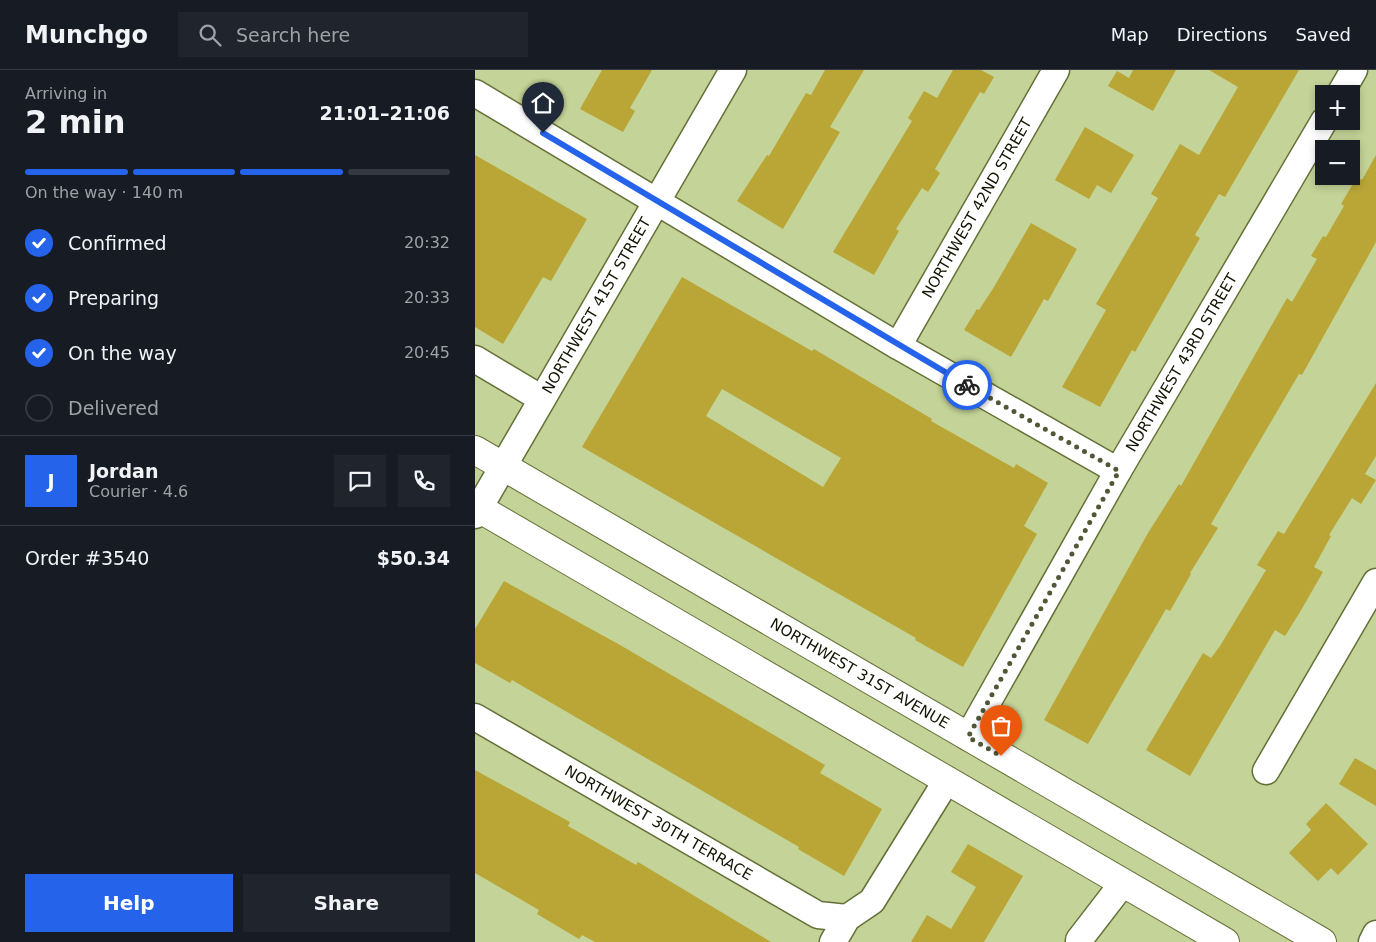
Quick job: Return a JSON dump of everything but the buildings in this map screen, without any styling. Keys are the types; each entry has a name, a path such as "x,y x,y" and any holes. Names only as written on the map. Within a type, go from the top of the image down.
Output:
{"main road":[{"name":"NORTHWEST 31ST AVENUE","path":"475,450 1322,942"},
{"path":"476,510 1225,942"}],"street":[{"name":"NORTHWEST 41ST STREET","path":"476,510 503,467 733,70"},
{"name":"NORTHWEST 42ND STREET","path":"897,346 1056,70"},
{"path":"1345,85 1354,70"},
{"path":"475,93 897,346 1119,471"},
{"name":"NORTHWEST 43RD STREET","path":"968,737 1119,471 1319,130"},
{"path":"475,359 542,398"},
{"path":"1266,771 1376,582"},
{"name":"NORTHWEST 30TH TERRACE","path":"475,717 818,915 847,918"},
{"path":"833,942 847,918 873,900 947,780"},
{"path":"1077,941 1123,883"},
{"path":"1372,942 1376,934"}],"way so far":[{"path":"967,385 1119,471 968,737 1001,756"}],"route":[{"path":"543,133 897,346 967,385"}]}
